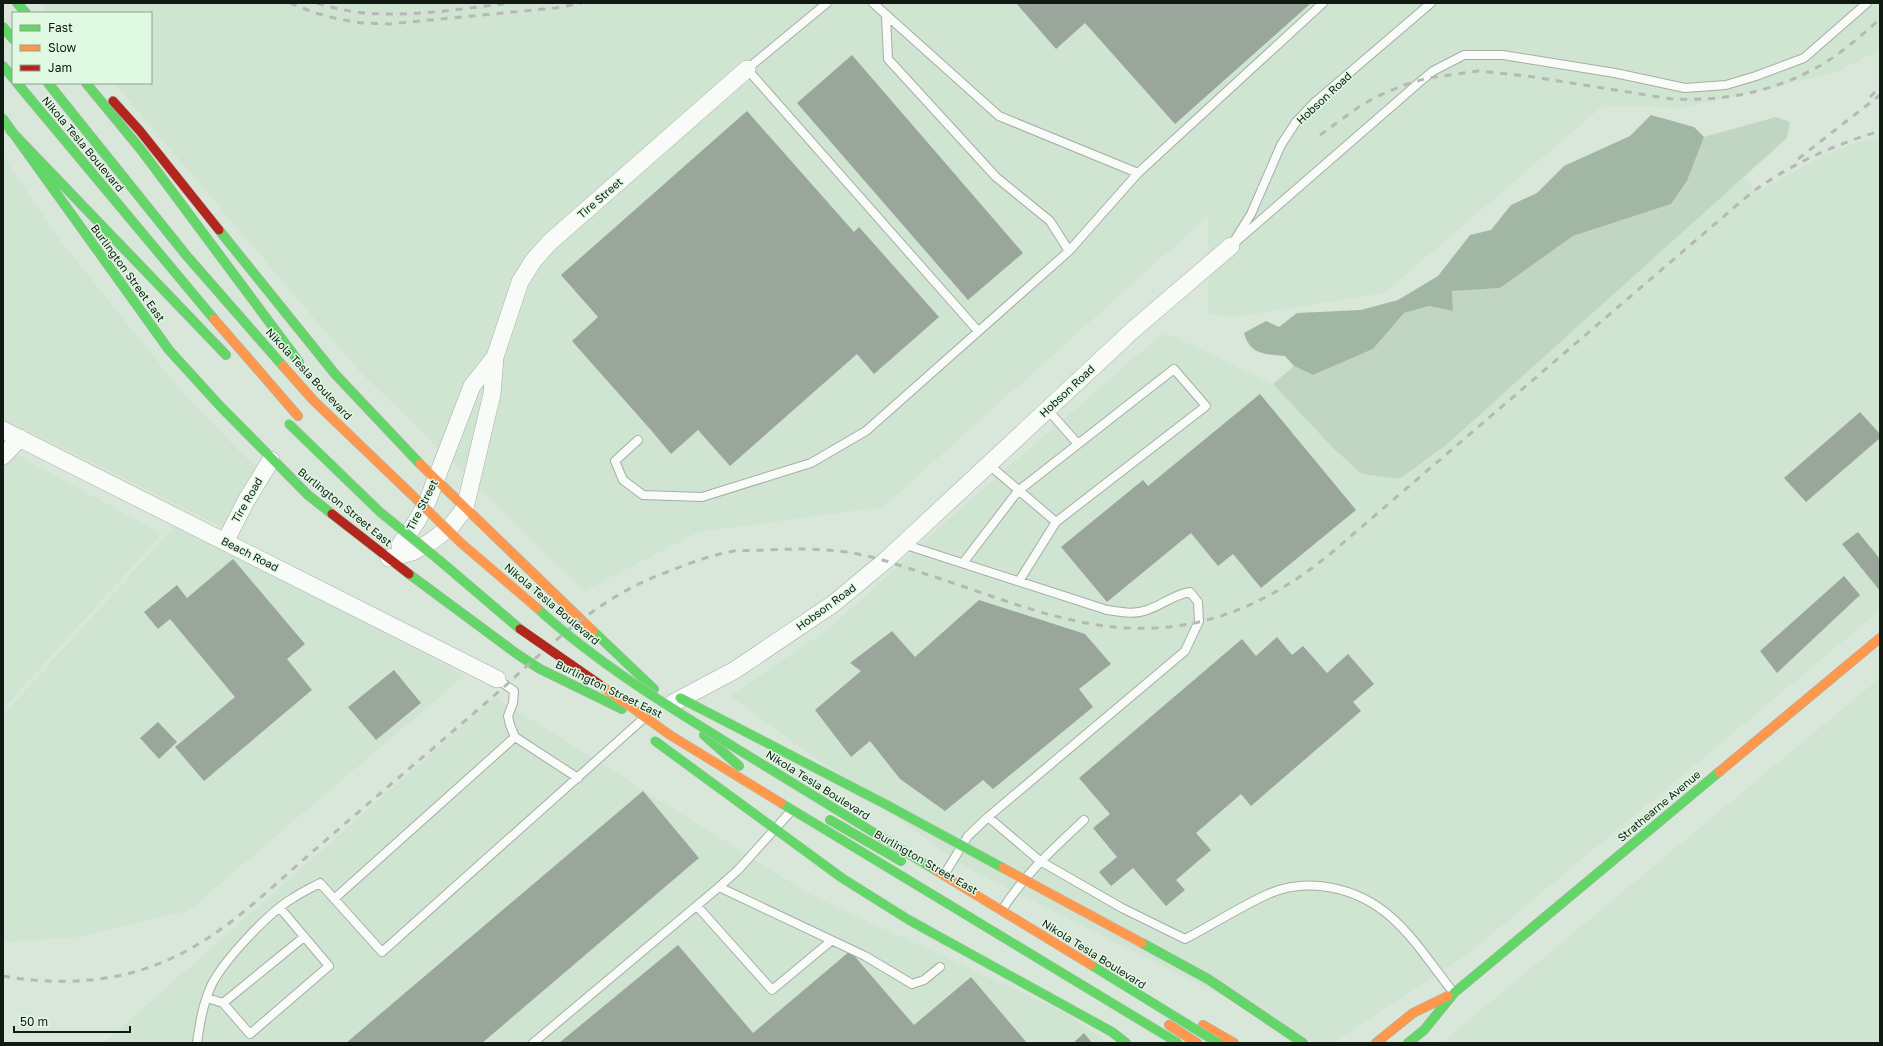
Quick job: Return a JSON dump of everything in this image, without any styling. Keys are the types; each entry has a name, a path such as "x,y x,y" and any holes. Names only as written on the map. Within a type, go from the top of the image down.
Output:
{"main road":[{"path":"17,3 25,12"},
{"path":"23,3 31,12"},
{"path":"3,27 12,38"},
{"path":"3,66 12,77"},
{"name":"Nikola Tesla Boulevard","path":"18,84 188,289 301,419"},
{"name":"Nikola Tesla Boulevard","path":"49,84 186,255 314,401 461,543 515,588 563,632 603,662 677,712 1218,1043"},
{"path":"87,84 164,182 255,308 304,368"},
{"name":"Burlington Street East","path":"99,84 140,130 335,374 435,480 672,699 739,766"},
{"name":"Burlington Street East","path":"3,118 10,130 169,350 271,460 308,495 389,558 530,662 638,724 739,766 750,773"},
{"path":"10,130 231,361"},
{"path":"344,416 411,494"},
{"path":"287,421 398,528 420,547 439,560"},
{"path":"363,482 439,560 520,629 638,724 842,878 909,920 1112,1032 1126,1043"},
{"path":"515,588 614,661 660,687"},
{"path":"520,629 670,735 1178,1043"},
{"name":"Strathearne Avenue","path":"1408,1043 1424,1030 1454,993 1880,638"},
{"path":"672,699 885,804 1142,943 1208,979 1303,1043"},
{"name":"Burlington Street East","path":"819,813 912,868"},
{"name":"Burlington Street East","path":"936,882 1101,977 1145,1010"},
{"name":"Burlington Street East","path":"1101,977 1159,1000 1234,1043"},
{"name":"Strathearne Avenue","path":"1376,1043 1413,1013 1454,993"},
{"path":"1158,1018 1197,1043"},
{"path":"1413,1043 1424,1030"}],"street":[{"name":"Tire Street","path":"389,558 412,552 432,541 452,524 465,508 492,394 495,357 520,282 533,261 550,242 747,69"},
{"name":"Hobson Road","path":"638,724 672,699 735,670 826,608 885,561 1134,329 1231,246"},
{"name":"Tire Street","path":"389,558 416,521 435,480 472,386 495,357"},
{"name":"Beach Road","path":"3,430 497,679"},
{"path":"3,456 20,438"},
{"name":"Tire Road","path":"225,542 246,501 271,460"}],"lane":[{"path":"827,3 747,69 978,331"},
{"path":"873,3 999,116 1138,173"},
{"path":"638,440 615,461 623,480 643,495 702,497 811,462 866,431 1069,251 1138,173 1323,3"},
{"name":"Hobson Road","path":"1231,246 1251,214 1280,149 1296,122 1312,105 1431,3"},
{"path":"1231,246 1422,80 1433,71 1464,55 1503,55 1615,73 1685,88 1726,85 1756,76 1804,58 1867,3"},
{"path":"886,15 888,59 996,177 1050,221 1069,251"},
{"path":"963,563 1018,491 1174,369 1206,406 1056,522 1019,581"},
{"path":"1047,409 1078,444"},
{"path":"988,464 1056,522"},
{"path":"903,544 1107,610 1129,614 1147,610 1177,595 1190,592 1198,602 1199,621 1184,651 988,817 968,836 936,882"},
{"path":"497,679 514,691 513,703 508,716 515,738 578,778"},
{"path":"197,1043 201,1014 212,984 224,966 258,927 292,898 320,883 382,952 638,724"},
{"path":"334,899 515,738"},
{"path":"533,1043 738,870 800,802"},
{"path":"988,817 1040,861 1122,908 1186,939 1266,895 1282,890 1309,886 1341,890 1367,900 1390,916 1405,932 1454,993"},
{"path":"997,917 1015,890 1040,861 1084,820"},
{"path":"719,887 865,956 912,984 924,980 940,967"},
{"path":"697,906 772,990 831,941"},
{"path":"207,998 223,1003 250,1034 329,966 280,908"},
{"path":"223,1003 304,937"}],"shaded area":[{"path":"40,3 1880,3 1880,49 1835,73 1683,108 1604,105 1384,293 1235,317 1208,314 1208,216 883,507 698,532 584,591 358,370 115,84 152,84 152,12 48,12"},
{"path":"1651,115 1694,127 1704,137 1687,181 1671,204 1573,236 1500,288 1452,291 1453,311 1429,306 1404,313 1373,349 1313,375 1294,366 1285,356 1265,354 1250,346 1244,333 1266,321 1279,327 1297,313 1361,310 1398,300 1438,276 1470,235 1491,230 1511,205 1537,193 1564,166 1630,136"},
{"path":"1776,117 1790,122 1787,138 1445,446 1399,479 1362,474 1333,448 1273,384 1294,366 1313,375 1373,349 1404,313 1429,306 1453,311 1452,291 1500,288 1573,236 1671,204 1687,181 1704,137"},
{"path":"1880,138 1880,610 1468,954 1332,1043 1316,1043 964,866 730,696 830,628 960,509 1164,332 1273,384 1333,448 1362,474 1744,177 1756,193 1822,156 1860,141"},
{"path":"3,156 59,239 186,397 245,457 271,475 230,531 3,419"},
{"path":"6,449 162,534 3,709 3,452"},
{"path":"185,515 237,540 464,676 188,911 77,937 3,942 3,715"},
{"path":"1880,678 1880,1043 1441,1043"},
{"path":"495,697 811,895 1062,1011 1108,1043 104,1043"}],"building":[{"path":"1016,3 1311,3 1175,124 1085,23 1056,49"},
{"path":"852,55 1023,253 968,300 797,103"},
{"path":"747,111 854,232 859,227 939,317 874,374 857,354 730,466 698,430 671,454 572,341 598,317 561,275"},
{"path":"1260,394 1356,510 1261,588 1233,554 1218,566 1191,533 1107,602 1061,547 1143,480 1148,486"},
{"path":"1860,412 1880,434 1880,438 1806,502 1784,478"},
{"path":"1858,532 1880,559 1880,591 1842,544"},
{"path":"233,559 305,644 287,659 312,690 204,781 175,747 235,697 170,619 158,629 144,612 177,585 187,598"},
{"path":"1844,576 1860,595 1777,673 1760,651"},
{"path":"979,600 1085,634 1111,664 1079,689 1093,707 993,789 983,780 945,811 900,779 870,741 851,757 815,710 861,671 850,663 892,631 915,657"},
{"path":"1277,637 1292,655 1303,646 1327,673 1348,654 1374,684 1353,702 1361,711 1251,806 1241,794 1196,833 1211,850 1176,880 1185,890 1166,906 1133,868 1111,886 1099,872 1117,857 1093,828 1110,814 1079,778 1242,639 1256,656"},
{"path":"394,670 421,703 376,740 348,707"},
{"path":"158,722 177,742 159,759 140,738"},
{"path":"643,791 699,858 482,1043 346,1043"},
{"path":"678,945 753,1033 850,951 914,1025 971,977 1027,1043 559,1043"},
{"path":"1084,1033 1092,1043 1073,1043"}],"railway":[{"path":"290,3 315,13 338,19 362,23 389,24 555,8 582,3"},
{"path":"317,3 364,13 389,14 438,12 511,3"},
{"path":"1320,135 1360,106 1378,96 1404,85 1428,78 1478,71 1527,76 1672,99 1715,98 1757,91 1778,85 1817,67 1847,47 1880,19"},
{"path":"1870,97 1880,87"},
{"path":"1798,159 1880,95"},
{"path":"3,976 46,981 89,980 110,977 131,973 152,966 172,958 210,937 245,911 504,687 540,654 597,608 639,584 707,558 734,551 806,549 847,552 894,564 1027,608 1071,620 1115,627 1145,628 1174,626 1202,621 1230,613 1256,602 1306,572 1330,554 1751,193 1781,173 1813,156 1863,136 1880,131"}],"traffic: fast":[{"path":"17,3 25,12"},
{"path":"3,27 12,38"},
{"path":"3,66 12,77"},
{"path":"18,84 214,319"},
{"path":"49,84 186,255 283,366"},
{"path":"87,84 142,151 299,362"},
{"path":"3,119 169,350 220,406 308,495 332,514"},
{"path":"10,130 226,355"},
{"path":"219,230 335,374 420,464"},
{"path":"289,424 380,512 439,560"},
{"path":"439,560 520,629"},
{"path":"409,574 517,654 540,669 622,709"},
{"path":"537,608 584,648 660,701 935,870"},
{"path":"593,631 654,689"},
{"path":"680,698 885,804 1003,868"},
{"path":"704,735 739,766"},
{"path":"655,741 842,878 909,920 1094,1022"},
{"path":"1408,1043 1424,1030 1454,993 1719,772"},
{"path":"781,803 1178,1043"},
{"path":"830,820 901,861"},
{"path":"1142,943 1208,979 1303,1043"},
{"path":"1091,965 1218,1043"},
{"path":"1094,1022 1112,1032 1126,1043"}],"traffic: slow":[{"path":"214,319 298,416"},
{"path":"283,366 314,401 411,494"},
{"path":"420,464 593,631"},
{"path":"411,494 461,543 537,608"},
{"path":"1719,772 1880,638"},
{"path":"599,684 670,735 781,803"},
{"path":"1003,868 1142,943"},
{"path":"935,870 1091,965"},
{"path":"1376,1043 1413,1013 1448,996"},
{"path":"1169,1025 1197,1043"},
{"path":"1203,1025 1234,1043"}],"traffic: jam":[{"path":"113,101 140,131 219,230"},
{"path":"332,514 409,574"},
{"path":"520,629 599,684"}]}
